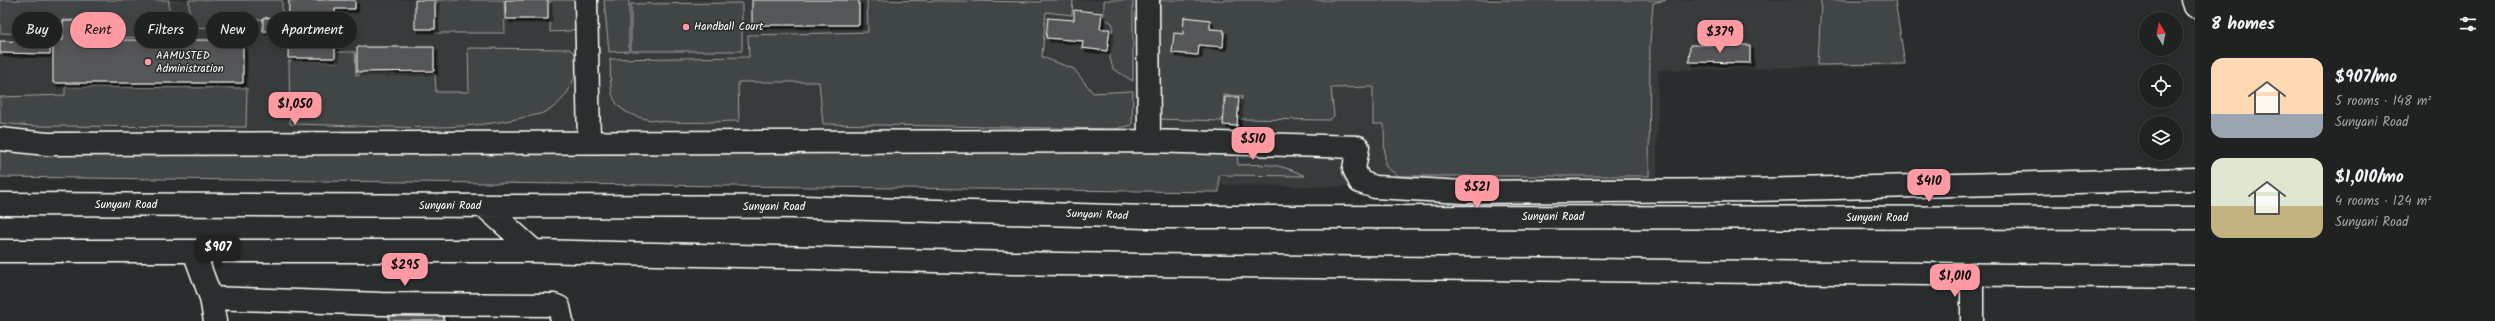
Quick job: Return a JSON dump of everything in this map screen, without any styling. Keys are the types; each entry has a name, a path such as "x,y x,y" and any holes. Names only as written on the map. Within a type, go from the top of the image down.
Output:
{"main road":[{"path":"586,0 589,142"},
{"path":"1148,0 1149,141"},
{"path":"2193,0 2195,6"},
{"path":"0,139 47,144 1149,141 1358,147 1354,169 1360,182 1375,187 1464,192 1755,190 2195,179"},
{"name":"Sunyani Road","path":"0,204 803,207 1146,217 2195,218"},
{"path":"484,206 534,251"},
{"path":"0,251 534,251 1057,264 2195,276"},
{"path":"194,252 211,298 215,321"},
{"path":"1972,274 1972,321"},
{"path":"211,298 381,304 554,305 559,308 562,321"}],"shaded area":[{"path":"0,0 1893,0 1901,66 1658,70 1657,189 0,175"},
{"path":"0,0 169,0 169,12 134,12 134,37 126,37 126,12 70,12 70,20 63,20 62,35 62,12 12,12 12,33 0,33"},
{"path":"189,0 282,0 282,12 267,12 267,19 259,19 259,12 206,12 206,27 198,28 198,12 189,12"},
{"path":"437,0 504,0 505,33 436,33"},
{"path":"550,0 578,0 577,28 570,31 550,32"},
{"path":"604,0 629,0 629,51 609,52"},
{"path":"867,0 1041,2 1041,0 1073,0 1072,15 1046,12 1042,57 1074,69 1093,93 1133,91 1132,125 1115,129 823,124 819,82 738,82 739,121 670,122 652,120 635,116 622,109 612,95 610,59 749,57 748,35 868,32"},
{"path":"1104,0 1133,0 1133,81 1113,69 1110,58 1113,24 1104,18"},
{"path":"1160,0 1666,0 1653,3 1650,43 1649,176 1398,176 1385,166 1384,124 1373,124 1373,87 1331,88 1334,116 1329,120 1240,119 1242,96 1224,95 1222,121 1157,119"},
{"path":"1821,0 1895,0 1905,64 1818,65"},
{"name":"Handball Court","path":"742,3 742,51 631,51 631,4"},
{"path":"468,48 569,49 578,55 576,72 566,94 555,106 548,111 521,118 465,126 436,127 377,127 290,124 289,61 337,62 337,52 355,52 356,75 435,74 436,92 469,92"},
{"path":"65,87 247,88 246,127 32,126 0,123 0,97 65,95"},
{"path":"0,146 1237,150 1238,165 1273,165 1305,176 1219,175 1219,192 0,177"}],"building":[{"path":"289,0 355,0 355,9 335,9 335,12 289,12"},
{"path":"415,0 435,0 435,29 415,29"},
{"path":"505,0 548,0 548,19 506,19"},
{"path":"752,0 859,0 859,25 752,25"},
{"path":"1074,10 1102,13 1100,29 1110,29 1107,51 1082,48 1083,41 1046,38 1048,18 1074,20"},
{"path":"1184,17 1210,20 1210,29 1224,30 1223,47 1199,45 1198,55 1172,53 1174,33 1183,34"},
{"path":"263,18 267,18 267,31 263,31"},
{"name":"AAMUSTED Administration","path":"63,21 70,21 70,48 126,48 126,40 134,40 134,48 198,48 198,40 206,40 206,48 243,48 243,83 53,83 53,48 62,48"},
{"path":"0,41 12,41 12,48 50,48 50,54 0,53"},
{"path":"1690,45 1750,45 1750,63 1689,62"},
{"path":"434,47 434,71 357,72 357,48"},
{"path":"288,48 335,48 335,58 288,58"},
{"path":"1225,97 1239,97 1237,126 1223,125"},
{"path":"443,312 444,321 389,321 389,314"}],"place":[{"name":"Handball Court","path":"686,27"},
{"name":"AAMUSTED Administration","path":"148,62"}]}
